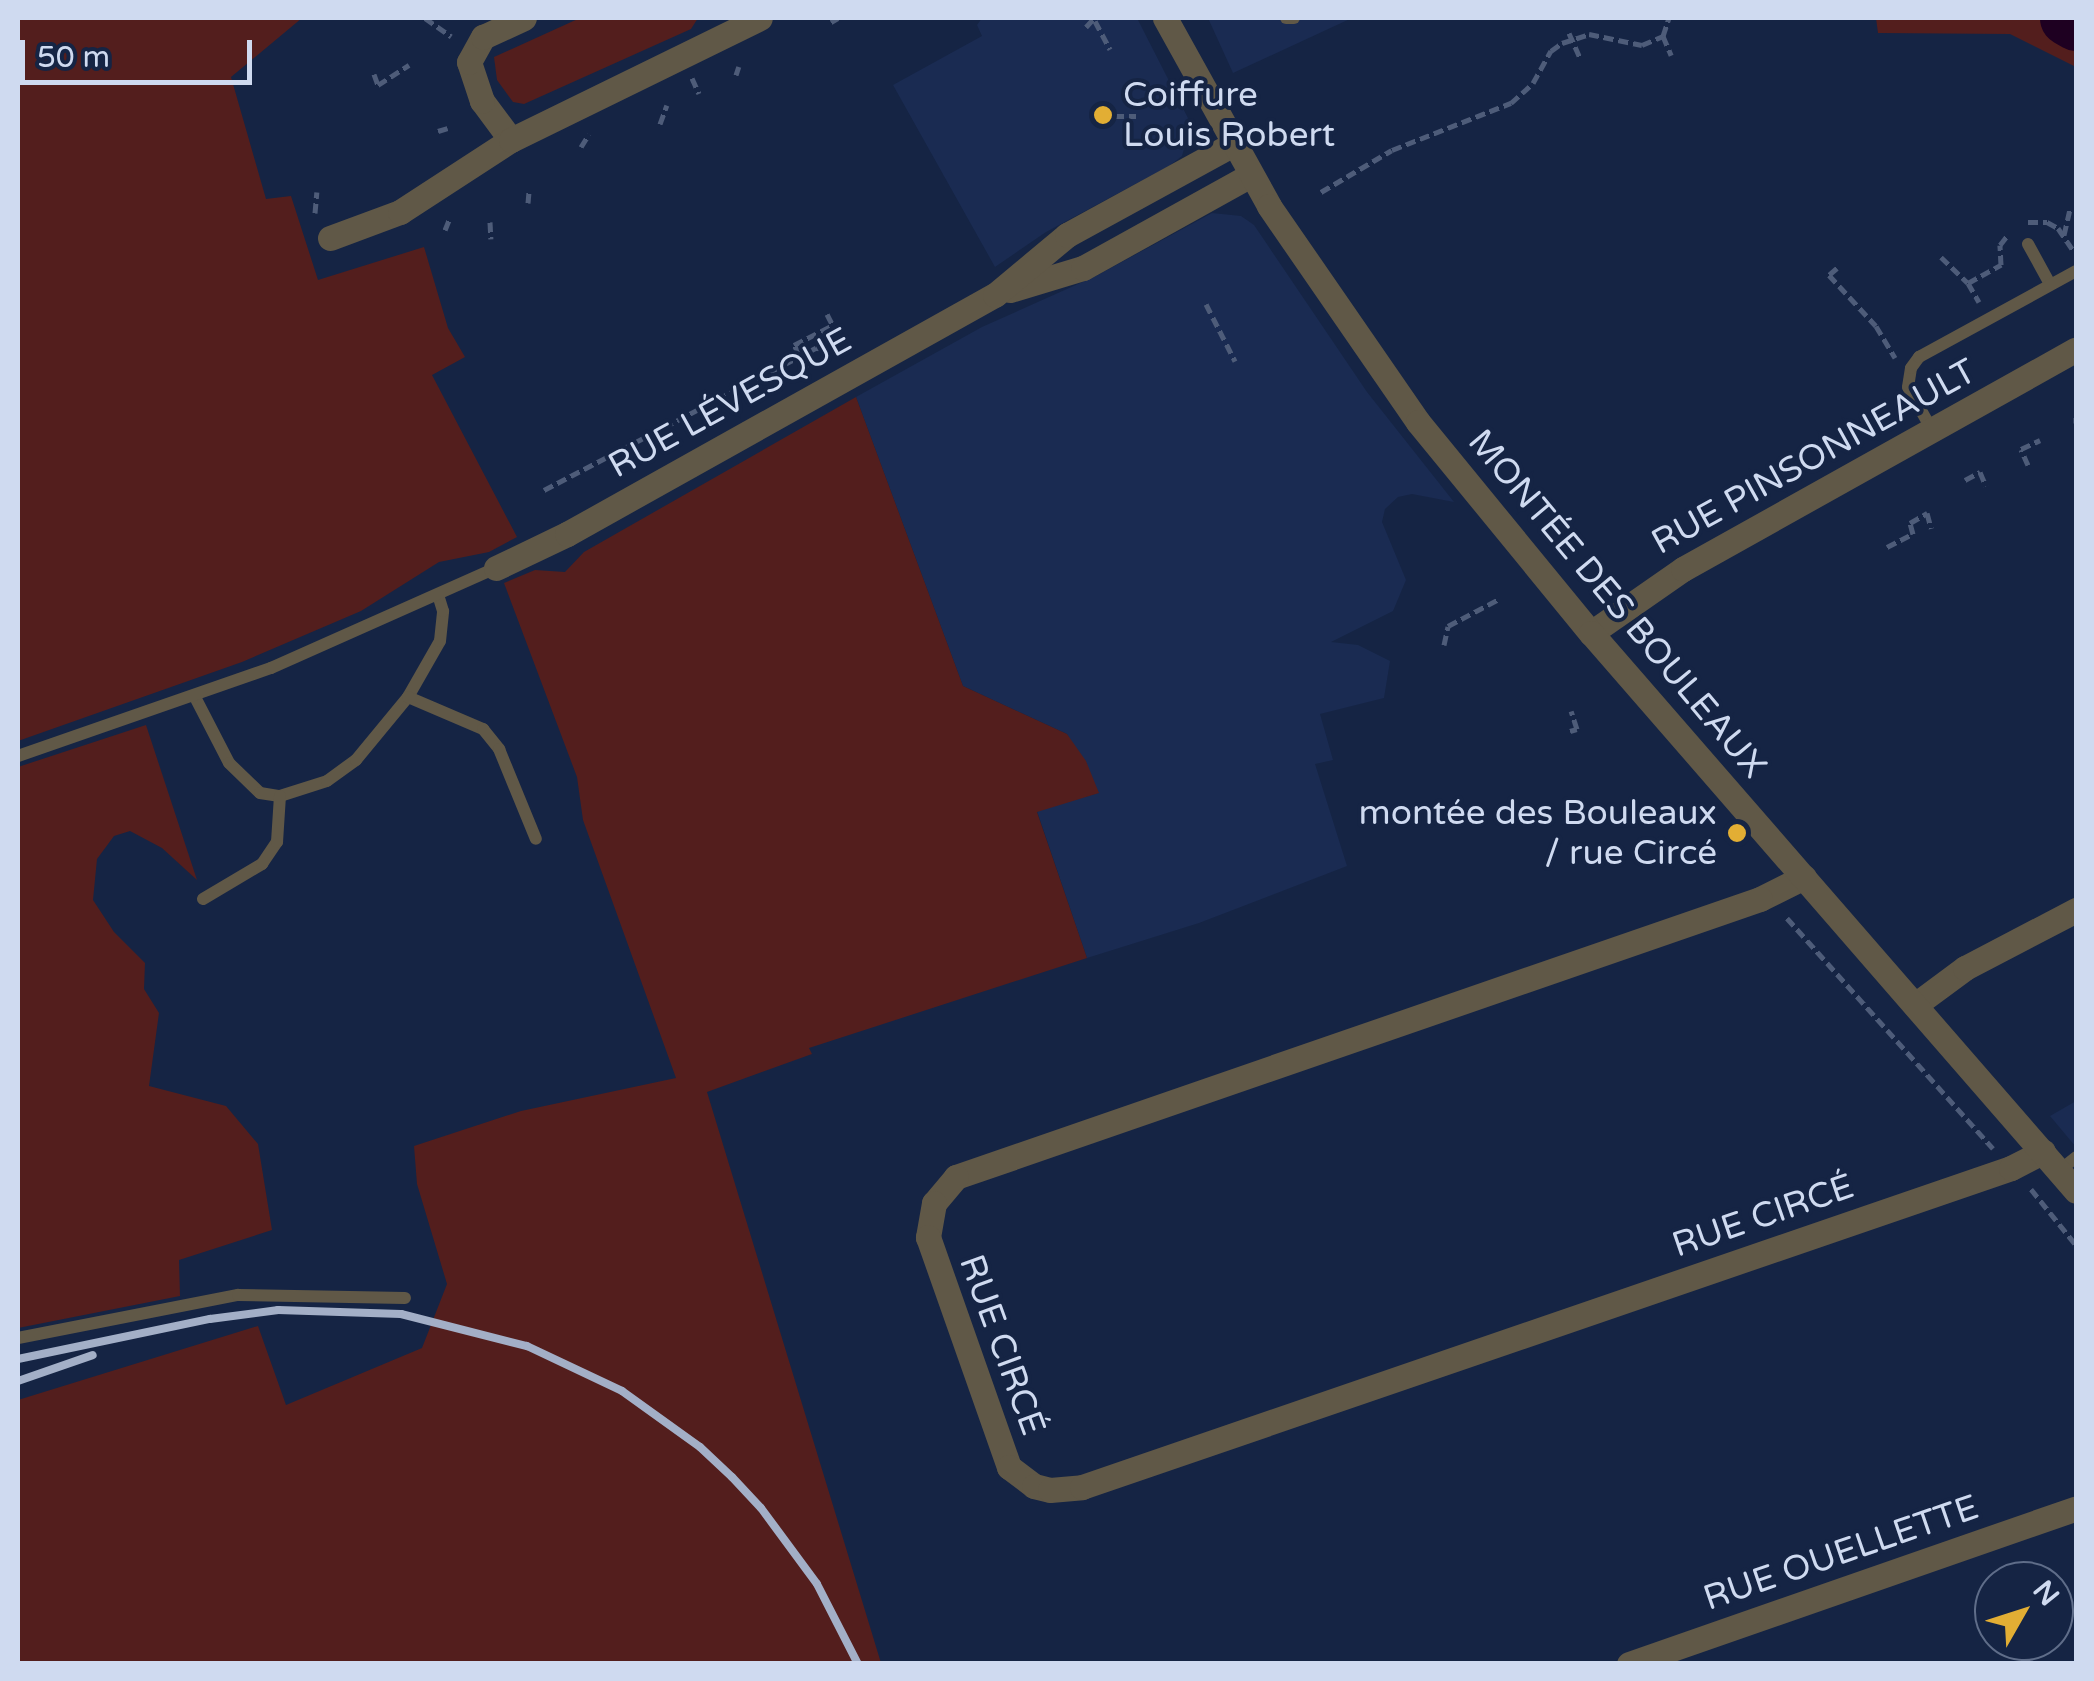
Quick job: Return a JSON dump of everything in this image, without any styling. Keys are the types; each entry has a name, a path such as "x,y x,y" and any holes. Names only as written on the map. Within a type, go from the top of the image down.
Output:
{"street":[{"path":"511,140 482,101 469,62 483,36 524,18"},
{"name":"MONTÉE DES BOULEAUX","path":"1168,18 1250,175 1388,383 1592,634 1916,1005 2060,1160 2076,1191"},
{"path":"330,238 376,223 425,199 511,140 744,21"},
{"name":"RUE LÉVESQUE","path":"995,295 1066,235 1232,144"},
{"name":"RUE LÉVESQUE","path":"496,568 820,392 852,360 995,295 1083,268 1250,175"},
{"name":"RUE PINSONNEAULT","path":"1592,634 1684,569 2076,349"},
{"name":"RUE CIRCÉ","path":"1804,877 1760,899 956,1177 934,1203 928,1237 1009,1467 1034,1486 1050,1490 1082,1487 1993,1174 2060,1160"},
{"path":"1916,1005 1965,968 2076,910"},
{"name":"RUE OUELLETTE","path":"1629,1664 2076,1508"}],"lane":[{"path":"1286,18 1294,18"},
{"path":"2028,244 2050,284"},
{"path":"1932,430 1908,387 1911,368 1919,358 2076,270"},
{"path":"18,756 195,697 496,568"},
{"path":"195,697 241,778 260,793 280,796 327,781 356,760 408,697 440,642 444,611 438,595"},
{"path":"408,697 483,729 499,749 536,839"},
{"path":"203,899 262,864 277,842 280,796"},
{"path":"18,1338 238,1294 405,1298"}],"path":[{"path":"1669,18 1663,36 1671,56"},
{"path":"1086,27 1094,19 1110,50"},
{"path":"1322,192 1392,150 1512,103 1533,83 1551,50 1570,36 1588,34 1642,45 1663,36"},
{"path":"1570,36 1580,58"},
{"path":"374,74 378,85 409,65"},
{"path":"736,75 739,66"},
{"path":"660,124 667,104"},
{"path":"1114,116 1136,116"},
{"path":"438,131 448,128"},
{"path":"581,146 589,134"},
{"path":"315,212 317,192"},
{"path":"528,203 529,192"},
{"path":"2064,235 2070,210"},
{"path":"445,230 449,220"},
{"path":"490,222 491,239"},
{"path":"1837,268 1829,275 1880,332"},
{"path":"1206,304 1235,361"},
{"path":"826,314 852,360"},
{"path":"820,392 794,346 832,325"},
{"path":"544,490 816,348 852,360"},
{"path":"2028,464 2021,449 2040,440"},
{"path":"1965,480 1980,472 1986,486"},
{"path":"1887,547 1913,534 1910,522 1927,513 1931,528"},
{"path":"1444,645 1448,626 1499,599"},
{"path":"1570,731 1577,728 1571,711"},
{"path":"1787,918 1827,958 1980,1134"},
{"path":"2034,1193 2076,1245"}],"shaded area":[{"path":"18,18 302,18 231,77 266,199 291,196 318,280 424,247 448,328 465,357 432,375 517,537 489,552 439,562 361,611 242,662 18,741"},
{"path":"580,18 698,18 691,29 524,104 513,102 497,80 494,57"},
{"path":"982,18 1137,18 1191,124 1182,156 1169,166 1046,232 995,267 893,85 982,36 977,25"},
{"path":"1208,18 1352,18 1233,73"},
{"path":"1876,18 2076,18 2076,67 2010,34 1878,33"},
{"path":"1212,213 1241,216 1254,225 1367,392 1454,502 1412,494 1398,497 1385,509 1382,522 1406,580 1393,611 1331,642 1358,645 1390,661 1384,698 1320,714 1333,760 1315,764 1347,866 1199,923 1087,958 1037,811 1098,793 1067,734 963,686 856,397 982,327 1096,276"},
{"path":"856,397 963,686 1067,734 1086,761 1099,793 1037,812 1087,958 809,1048 812,1054 707,1092 881,1663 18,1663 18,1400 258,1326 286,1405 422,1348 447,1284 417,1184 414,1146 521,1111 676,1078 583,820 577,777 504,583 535,570 565,572 584,552"},
{"path":"146,725 197,880 162,848 130,831 114,836 97,859 93,900 114,932 145,963 144,989 159,1013 149,1086 226,1106 258,1144 272,1230 179,1260 180,1296 18,1328 18,767"},
{"path":"2076,1101 2076,1147 2050,1116"}],"waterway":[{"path":"2067,18 2076,23"}],"railway":[{"path":"18,1359 210,1319 278,1310 401,1314 527,1346 622,1391 700,1447 732,1477 761,1508 817,1584 858,1664"},
{"path":"18,1381 93,1355"}],"place":[{"name":"Coiffure Louis Robert","path":"1103,115"},
{"name":"montée des Bouleaux / rue Circé","path":"1737,833"}]}
